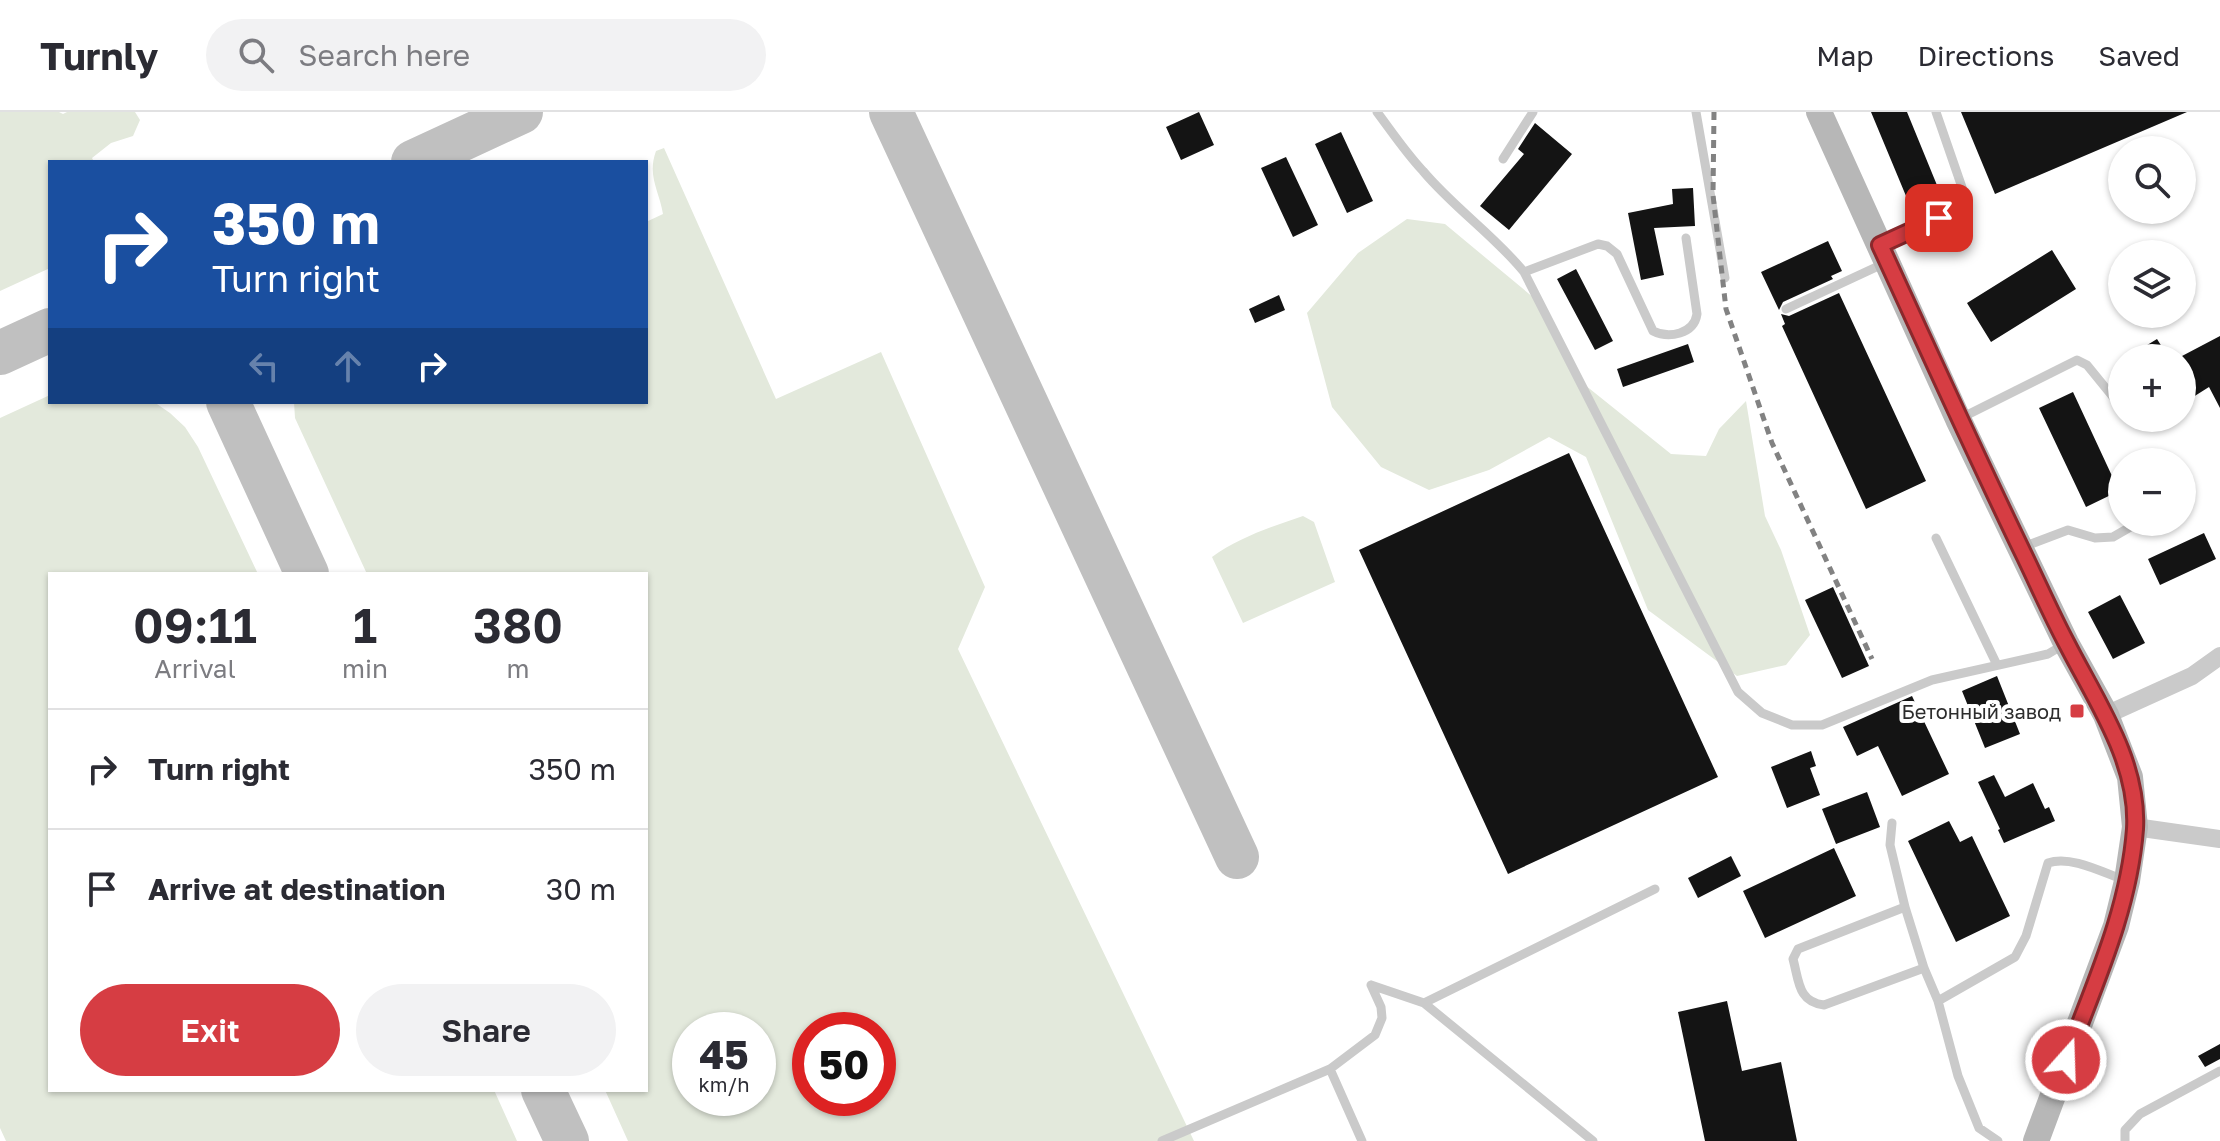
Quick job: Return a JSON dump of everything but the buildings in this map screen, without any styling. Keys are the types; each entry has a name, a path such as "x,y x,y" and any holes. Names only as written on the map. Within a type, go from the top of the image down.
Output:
{"main road":[{"path":"1819,112 1958,419 2066,643 2106,715 2130,777 2135,827 2116,926 2036,1141"}],"street":[{"path":"2106,715 2192,676 2220,656"},
{"path":"2135,827 2220,839"}],"lane":[{"path":"1377,112 1423,172 1503,247 1524,272 1738,692 1762,713 1792,725 1822,725 1932,680 2048,654 2066,643"},
{"path":"1503,159 1533,112"},
{"path":"1696,112 1725,278"},
{"path":"1786,309 1960,209 1965,196 1936,112"},
{"path":"1524,272 1598,244 1607,246 1617,254 1653,331 1662,336 1688,330 1695,324 1697,314 1686,238"},
{"path":"1958,419 2077,360 2087,365 2108,391"},
{"path":"2020,548 2068,530 2095,538 2115,536"},
{"path":"1936,538 1997,665"},
{"path":"1892,823 1890,845 1905,907 1938,1001 1958,1076 1979,1128 1998,1141"},
{"path":"1938,1001 2015,957 2026,936 2048,863 2057,859 2127,881"},
{"path":"1424,1003 1655,889"},
{"path":"1905,907 1798,949 1793,959 1804,997 1811,1004 1824,1005 1924,968"},
{"path":"1162,1141 1330,1069 1375,1035 1382,1018 1381,1007 1371,985 1424,1003 1593,1141"},
{"path":"1330,1069 1362,1141"},
{"path":"2125,1141 2125,1130 2140,1114 2220,1071"}],"shaded area":[{"path":"0,112 135,112 140,120 133,136 111,143 93,160 48,160 48,269 0,291"},
{"path":"664,148 776,399 881,352 985,587 958,649 1194,1141 628,1141 606,1092 648,1092 648,572 366,572 295,418 294,404 648,404 648,221 663,214 653,168 656,151"},
{"path":"1407,219 1445,224 1534,298 1585,385 1671,454 1706,456 1719,429 1746,401 1765,516 1781,550 1810,635 1786,665 1737,676 1648,610 1586,457 1549,437 1489,470 1429,490 1381,467 1332,407 1307,313 1358,253"},
{"path":"48,396 48,404 157,404 185,427 198,447 257,572 48,572 48,1092 495,1092 517,1141 6,1141 0,1128 0,418"},
{"path":"1303,516 1314,522 1335,582 1243,623 1212,557 1245,538"}],"taxiway":[{"path":"417,160 521,112"},
{"path":"891,112 1237,857"},
{"path":"0,353 48,331"},
{"path":"229,404 306,572"},
{"path":"544,1092 567,1141"}],"railway":[{"path":"1714,112 1713,195 1726,309 1772,443 1872,659"}],"place":[{"name":"Бетонный завод","path":"2077,711"}],"route":[{"path":"1939,218 1880,245 1958,419 2066,643 2106,715 2130,777 2135,827 2127,881 2116,926 2066,1060"}]}
